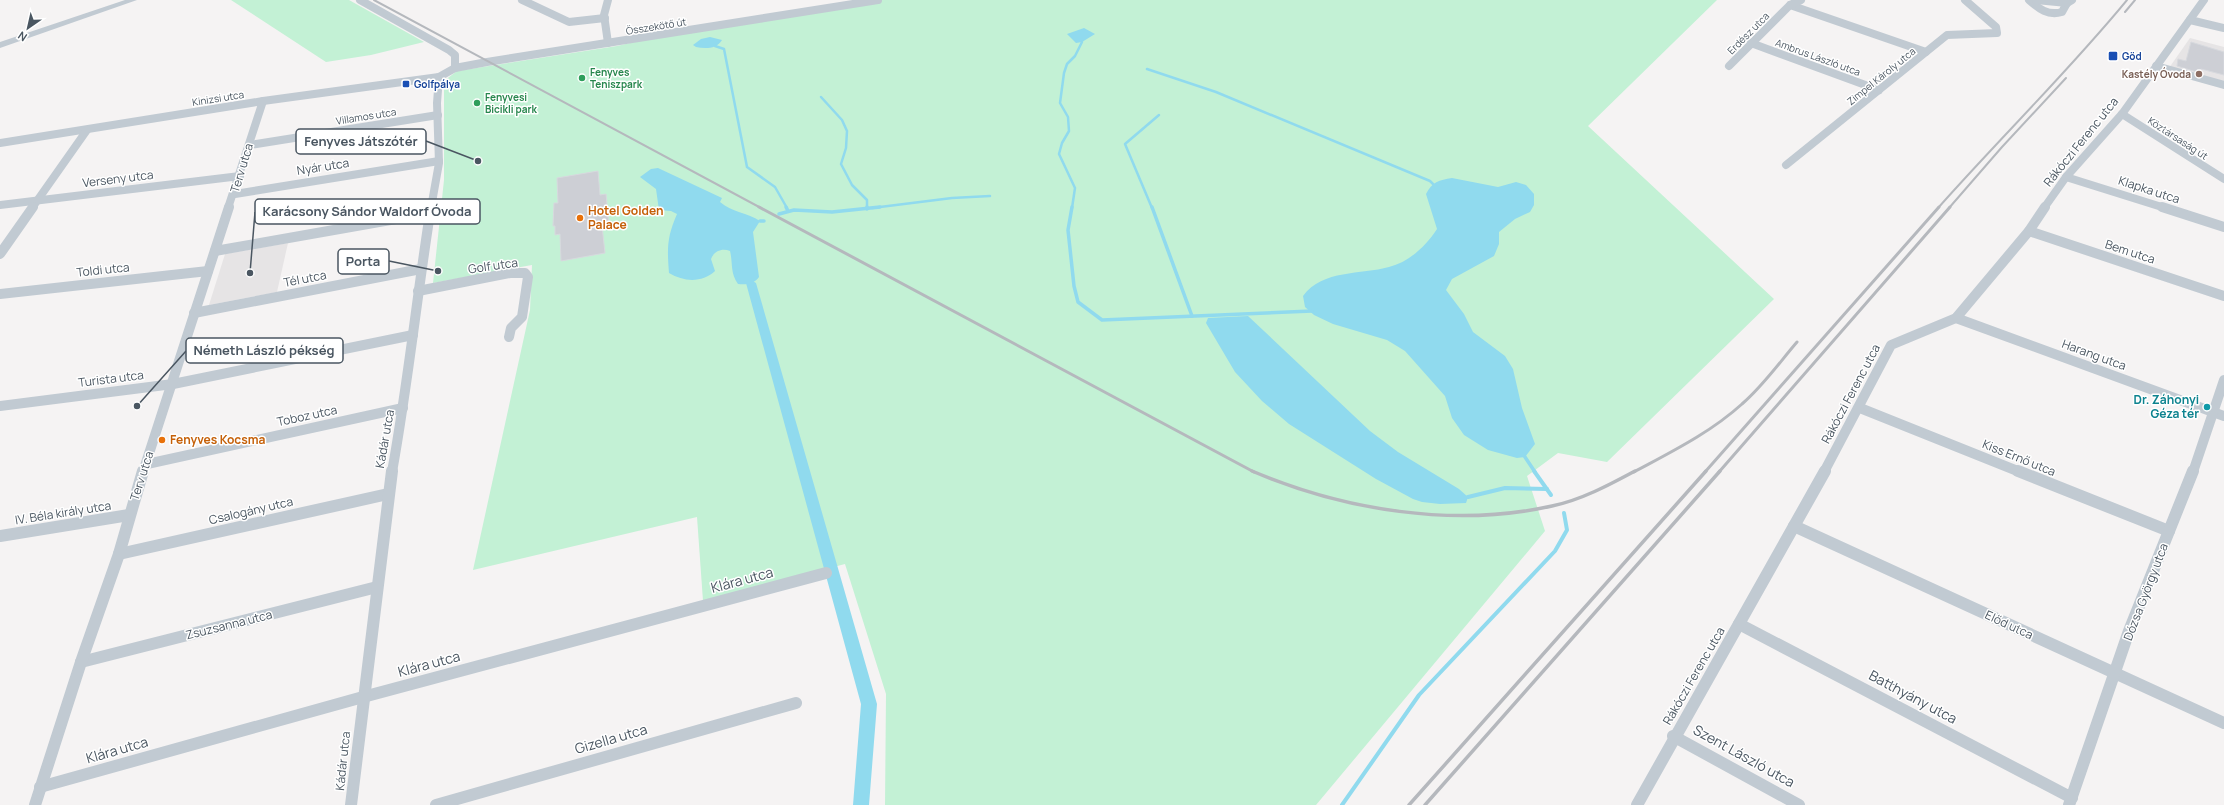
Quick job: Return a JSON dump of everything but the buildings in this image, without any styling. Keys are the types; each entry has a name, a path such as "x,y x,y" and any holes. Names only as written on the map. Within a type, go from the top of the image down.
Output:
{"street":[{"path":"0,45 133,0"},
{"path":"360,0 449,50 455,55 455,68"},
{"path":"522,0 569,22 604,18"},
{"path":"608,0 605,4 604,18 608,43"},
{"name":"Összekötő út","path":"439,77 455,68 878,0"},
{"name":"Erdész utca","path":"1728,66 1790,5 1801,0"},
{"name":"Zimpel Károly utca","path":"1786,165 1947,35 1997,32 1998,30 1996,27 1965,0"},
{"path":"2029,0 2040,9 2049,13 2059,13 2070,2"},
{"path":"2036,0 2070,2"},
{"name":"Rákóczi Ferenc utca","path":"1637,805 1673,736 1739,624 1860,408 1891,345 1956,318 2029,231 2066,177 2122,114 2204,0"},
{"path":"1790,5 1926,52"},
{"path":"2190,20 2224,28"},
{"name":"Ambrus László utca","path":"1751,43 1879,90"},
{"path":"2156,66 2224,85"},
{"name":"Kinizsi utca","path":"0,143 263,101 439,77"},
{"name":"Kádár utca","path":"351,805 388,494 403,408 421,269 439,161 439,77"},
{"name":"Terv utca","path":"35,805 81,662 119,554 194,313 235,194 263,101"},
{"name":"Villamos utca","path":"250,144 438,114"},
{"name":"Köztársaság út","path":"2122,114 2224,179"},
{"path":"0,254 87,130"},
{"name":"Nyár utca","path":"235,194 439,161"},
{"name":"Verseny utca","path":"0,205 240,176"},
{"name":"Klapka utca","path":"2066,177 2224,227"},
{"path":"215,251 430,213"},
{"name":"Bem utca","path":"2029,231 2224,296"},
{"name":"Tél utca","path":"194,313 421,269"},
{"name":"Toldi utca","path":"0,294 208,271"},
{"name":"Golf utca","path":"418,291 510,273 525,273 528,277 522,317 511,328 509,337"},
{"name":"Harang utca","path":"1956,318 2224,416"},
{"name":"Turista utca","path":"0,406 173,384 413,335"},
{"name":"Dózsa György utca","path":"2071,801 2116,674 2129,631 2188,485 2224,380"},
{"name":"Toboz utca","path":"146,464 403,408"},
{"name":"Kiss Ernő utca","path":"1860,408 2169,531"},
{"name":"Csalogány utca","path":"119,554 388,494"},
{"name":"IV. Béla király utca","path":"0,536 130,515"},
{"name":"Előd utca","path":"1794,526 2224,723"},
{"name":"Klára utca","path":"40,787 363,697 826,573"},
{"name":"Zsuzsanna utca","path":"81,662 377,587"},
{"name":"Batthyány utca","path":"1739,624 2071,801"},
{"name":"Gizella utca","path":"436,805 796,703"},
{"name":"Szent László utca","path":"1673,736 1799,805"}],"shaded area":[{"path":"2190,38 2224,47 2224,81 2169,68"},
{"path":"288,243 277,292 209,305 225,254"}],"green space":[{"path":"231,0 349,0 424,42 371,55 326,62"},
{"path":"878,0 1717,0 1588,126 1774,299 1607,462 1558,453 1527,476 1545,531 1316,805 885,805 886,694 845,564 703,601 697,517 473,570 530,310 532,265 433,283 444,180 444,81 457,71 617,46 678,32"}],"water":[{"path":"1084,28 1095,34 1082,42 1076,43 1067,34"},
{"path":"710,37 722,40 714,47 710,48 699,48 693,45 701,39"},
{"path":"658,168 722,198 720,202 724,205 760,221 753,232 759,277 755,281 750,284 738,284 735,280 733,272 730,251 724,250 716,252 712,256 711,259 715,271 704,278 693,280 681,278 669,273 668,243 671,229 677,214 671,211 659,210 656,189 640,177 651,169"},
{"path":"1452,178 1498,187 1516,182 1526,185 1534,194 1534,205 1530,212 1515,219 1499,232 1499,244 1494,256 1452,279 1446,290 1464,314 1473,332 1505,356 1513,369 1522,408 1535,444 1525,457 1517,458 1488,450 1464,435 1452,418 1445,396 1405,351 1387,340 1333,324 1314,315 1305,307 1303,296 1311,287 1321,281 1343,274 1396,265 1410,257 1422,247 1437,229 1426,194 1436,182"},
{"path":"1248,316 1370,431 1398,452 1459,489 1468,497 1466,503 1440,504 1422,502 1413,499 1376,479 1289,424 1262,401 1235,372 1206,323 1208,318"}],"waterway":[{"path":"1072,208 1075,188 1059,154 1062,143 1069,131 1068,117 1060,103 1064,73 1067,64 1075,56 1082,42"},
{"path":"715,46 724,49 747,167 775,187 787,208"},
{"path":"1147,69 1216,92 1430,181 1436,187"},
{"path":"821,97 842,120 847,131 846,148 841,164 852,185 867,200 867,208"},
{"path":"1152,208 1125,144 1159,115"},
{"path":"880,207 952,198 990,196"},
{"path":"786,207 788,211"},
{"path":"867,208 880,207"},
{"path":"872,208 880,207"},
{"path":"1072,207 1068,230 1074,286 1078,302 1102,320 1312,311"},
{"path":"1152,207 1192,316"},
{"path":"779,214 794,210 832,212 867,208"},
{"path":"751,283 869,704 861,805"},
{"path":"1523,454 1535,472"},
{"path":"1534,471 1547,489"},
{"path":"1468,497 1505,488 1547,489"},
{"path":"1547,489 1551,495"},
{"path":"1342,805 1419,695 1555,551 1567,530 1564,513"}],"railway":[{"path":"374,0 761,208"},
{"path":"1938,208 2081,53 2127,0"},
{"path":"2125,12 2135,0"},
{"path":"1949,208 2002,147 2066,78"},
{"path":"759,207 1253,471"},
{"path":"1705,472 1939,207"},
{"path":"1719,472 1950,207"},
{"path":"1634,472 1704,433 1730,414 1757,390 1797,342"},
{"path":"1253,471 1287,485 1361,505 1438,515 1476,515 1514,512 1552,506 1574,500 1595,492 1635,471"},
{"path":"1409,805 1706,471"},
{"path":"1425,805 1720,471"}],"place":[{"name":"Göd","path":"2113,56"},
{"name":"Kastély Óvoda","path":"2199,74"},
{"name":"Fenyves Teniszpark","path":"582,78"},
{"name":"Golfpálya","path":"406,84"},
{"name":"Fenyvesi Bicikli park","path":"477,103"},
{"name":"Fenyves Játszótér","path":"478,161"},
{"name":"Hotel Golden Palace","path":"580,218"},
{"name":"Porta","path":"438,271"},
{"name":"Karácsony Sándor Waldorf Óvoda","path":"250,273"},
{"name":"Németh László pékség","path":"137,406"},
{"name":"Dr. Záhonyi Géza tér","path":"2207,407"},
{"name":"Fenyves Kocsma","path":"162,440"}]}
